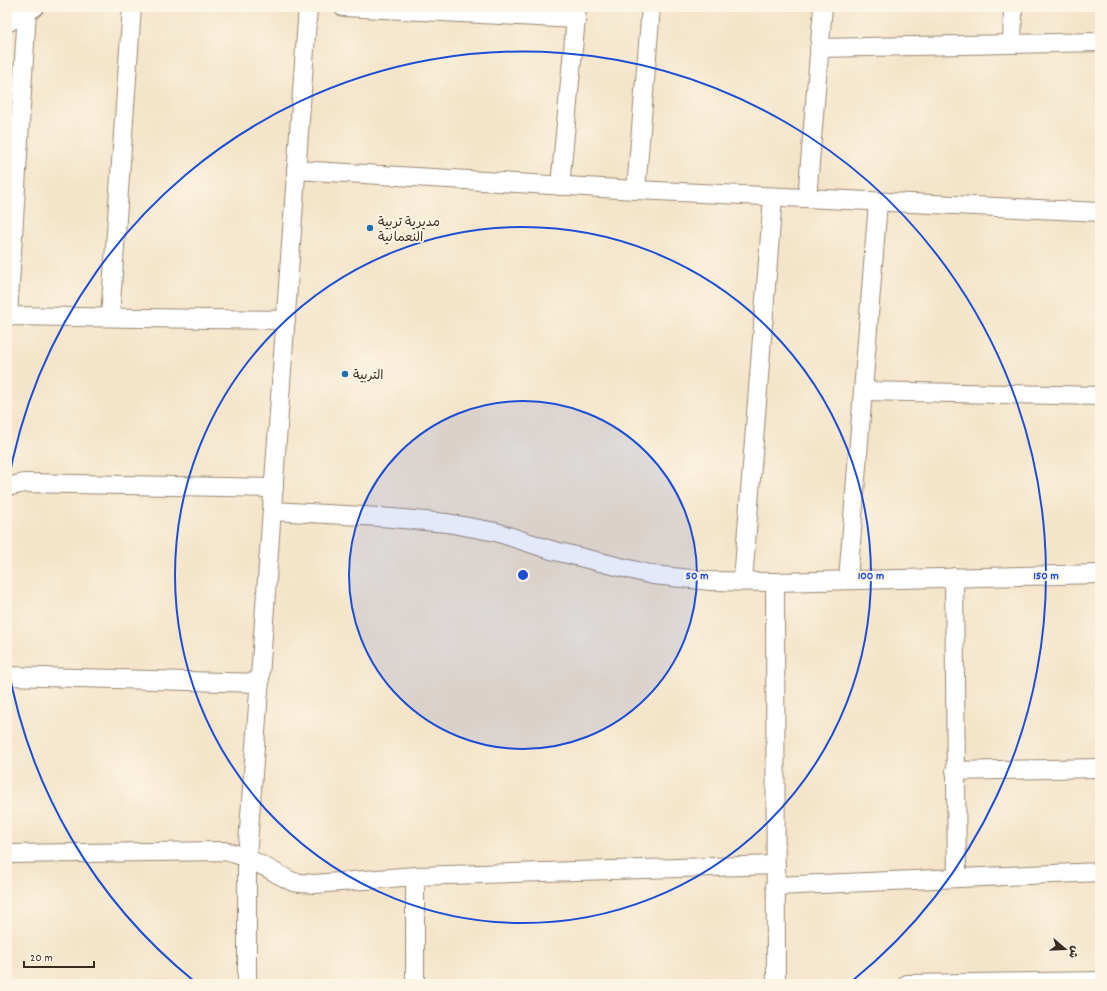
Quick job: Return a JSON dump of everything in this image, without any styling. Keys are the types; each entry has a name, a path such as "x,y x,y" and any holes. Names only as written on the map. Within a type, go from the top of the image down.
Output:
{"street":[{"path":"110,317 132,7"},
{"path":"247,984 247,858 308,7"},
{"path":"342,7 577,13 560,186"},
{"path":"636,190 651,7"},
{"path":"807,198 823,7"},
{"path":"1012,44 1013,7"},
{"path":"31,9 7,316 286,320"},
{"path":"7,23 31,9"},
{"path":"819,48 1100,42"},
{"path":"296,170 636,190 1100,212"},
{"path":"743,581 773,197"},
{"path":"848,580 878,202"},
{"path":"863,391 1100,396"},
{"path":"7,487 24,483 274,488"},
{"path":"272,511 447,522 496,532 552,550 653,575 711,581 774,582 1100,574"},
{"path":"954,577 957,878"},
{"path":"774,582 776,984"},
{"path":"7,676 260,683"},
{"path":"955,771 1100,768"},
{"path":"7,854 224,851 236,853 293,882 301,884 415,876 776,864"},
{"path":"776,886 1100,872"},
{"path":"415,876 416,984"},
{"path":"907,984 1100,981"}],"place":[{"name":"مديرية تربية النعمانية","path":"370,228"},
{"name":"التربية","path":"345,374"}]}
